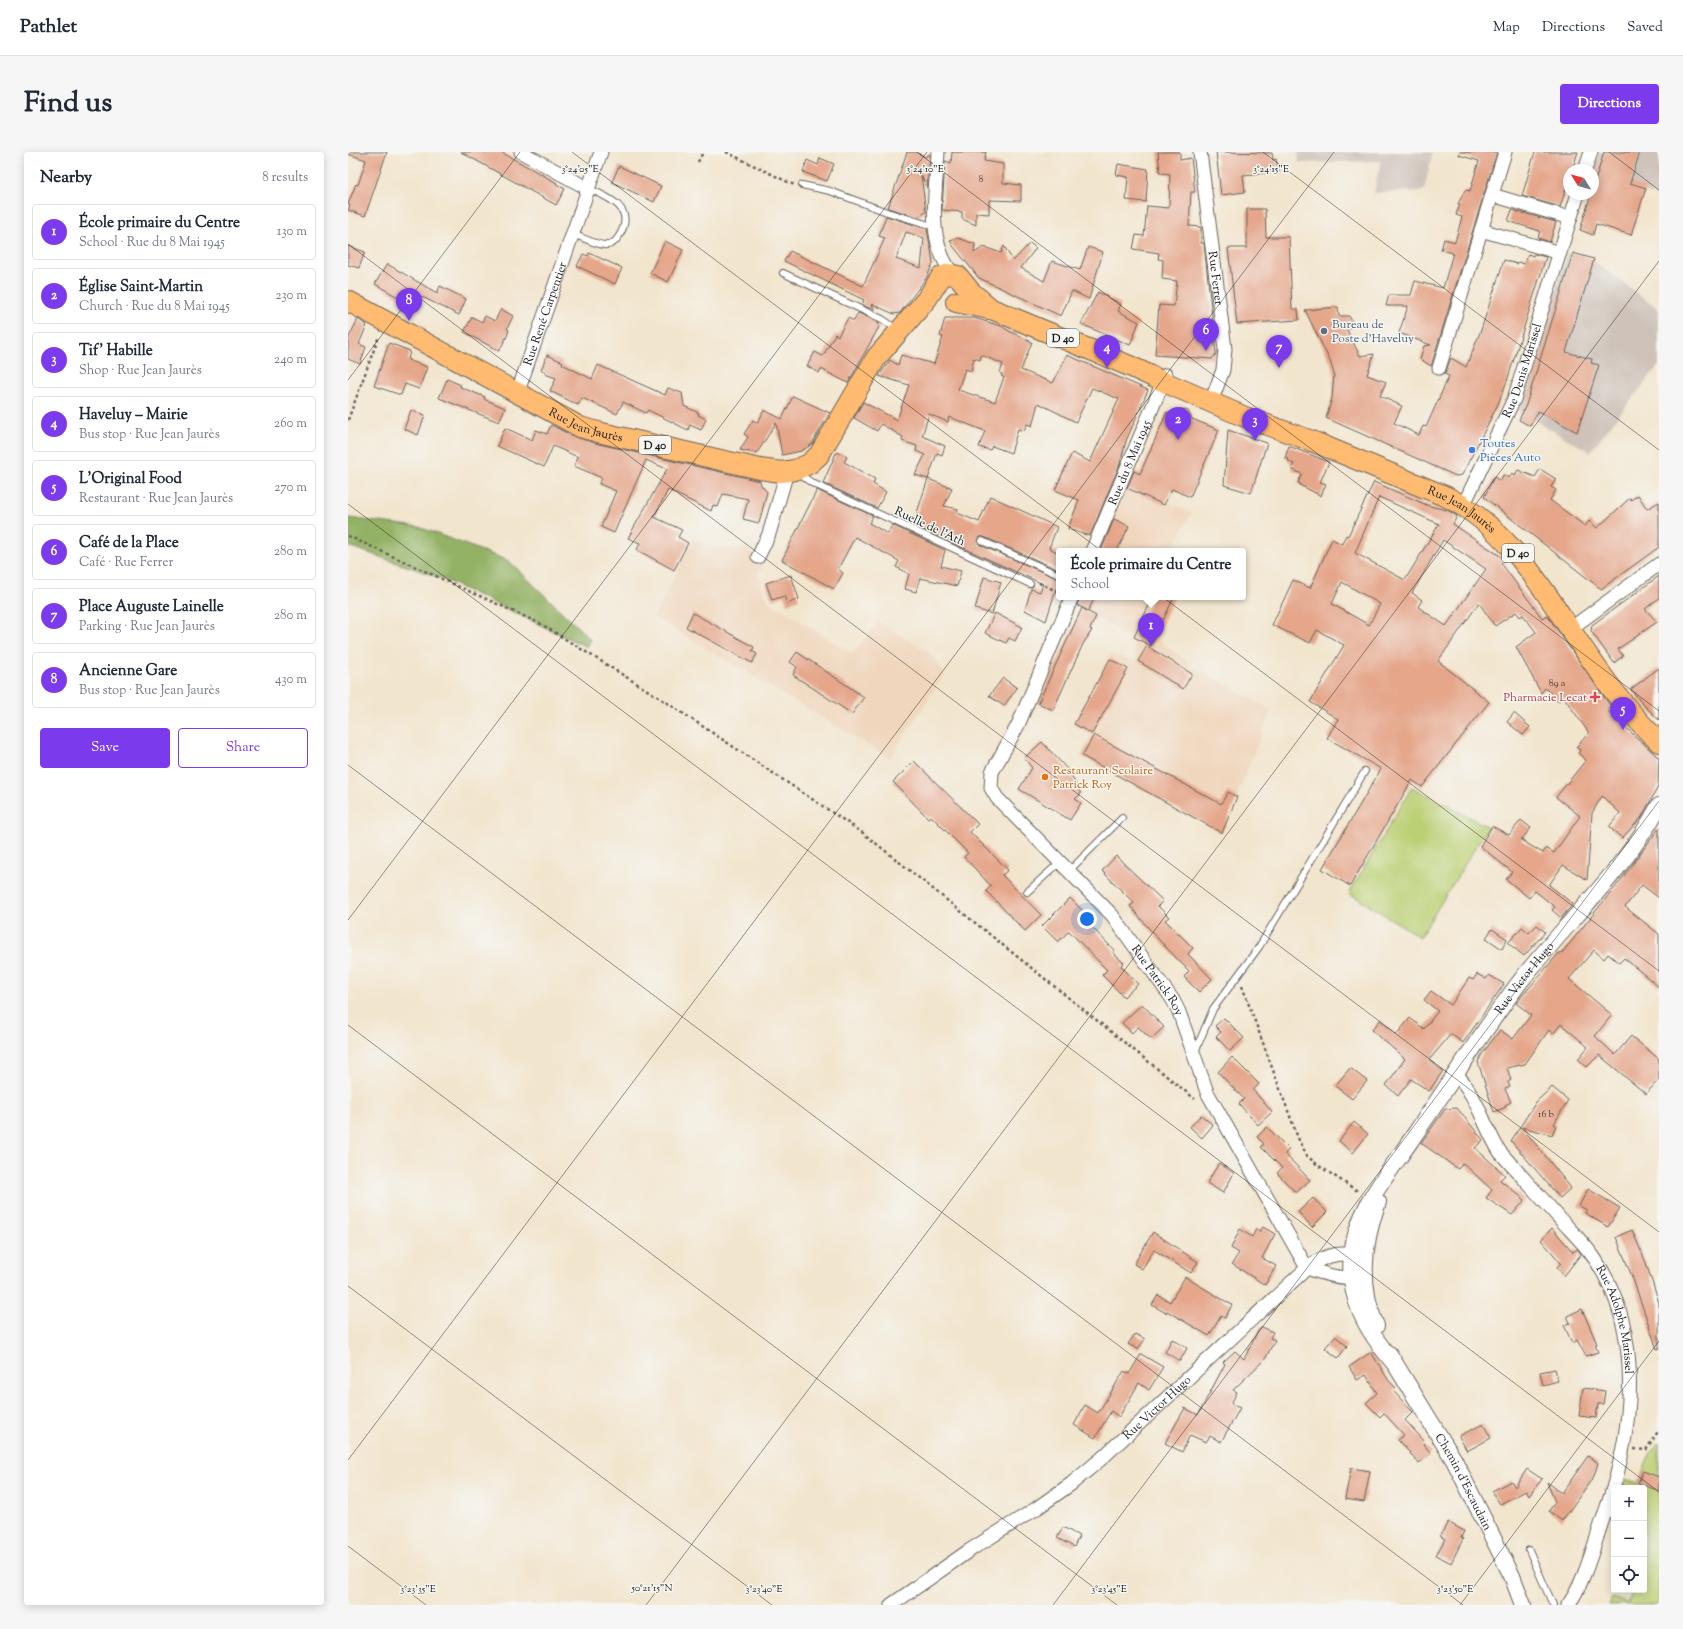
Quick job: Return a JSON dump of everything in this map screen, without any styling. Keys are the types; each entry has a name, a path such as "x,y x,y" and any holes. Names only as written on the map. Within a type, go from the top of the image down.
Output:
{"main road":[{"path":"791,471 808,464 819,455 869,368 936,286 938,280 943,276 955,291 913,315"},
{"name":"Rue Jean Jaurès","path":"955,291 975,297 994,310 1132,367 1214,397 1268,426 1312,441 1447,497 1463,506 1500,534 1520,556 1622,702 1659,742"},
{"name":"Rue Jean Jaurès","path":"348,301 517,394 570,422 590,430 746,466 772,471 791,471"}],"street":[{"path":"521,152 587,188"},
{"name":"Rue René Carpentier","path":"517,394 587,188 601,152"},
{"path":"938,152 936,228 941,258 955,291"},
{"name":"Rue Ferrer","path":"1200,152 1225,349 1223,370 1214,397"},
{"path":"1439,368 1505,152"},
{"path":"1587,164 1591,152"},
{"path":"1492,195 1570,218"},
{"name":"Rue Denis Marissel","path":"1463,506 1514,399 1576,200"},
{"path":"1481,230 1560,253"},
{"name":"Rue du 8 Mai 1945","path":"1093,548 1165,378"},
{"path":"758,557 769,534 791,471"},
{"path":"1570,629 1659,564"},
{"name":"Rue Patrick Roy","path":"1071,600 1018,725 992,772 991,788 997,798 1112,914 1172,1000 1178,1012 1204,1086 1213,1105 1307,1268"},
{"name":"Rue Victor Hugo","path":"1355,1266 1359,1224 1370,1198 1400,1157 1521,981 1629,853 1659,806"},
{"name":"Rue Adolphe Marissel","path":"1456,1074 1466,1085 1490,1135 1500,1152 1586,1247 1600,1267 1611,1288 1623,1325 1629,1367 1629,1409 1624,1448 1614,1485 1579,1587 1568,1605"},
{"name":"Rue Victor Hugo","path":"1355,1266 1367,1246 1374,1213 1400,1157"},
{"name":"Rue Victor Hugo","path":"891,1605 1071,1484 1101,1459 1307,1268 1326,1257 1355,1266"},
{"path":"1307,1268 1329,1275 1355,1266"},
{"name":"Chemin d'Escaudain","path":"1355,1266 1357,1305 1365,1324 1376,1342 1394,1363 1429,1417 1454,1460 1512,1576 1523,1605"}],"lane":[{"path":"802,185 830,191 936,228"},
{"path":"572,234 600,244 609,245 616,240 622,230 625,218 621,208 611,199 587,188"},
{"path":"783,273 882,319 899,330"},
{"name":"Ruelle de l'Ath","path":"791,471 812,483 1030,584"},
{"path":"982,541 1056,574"},
{"path":"1193,1055 1213,1009 1238,976 1288,901 1365,771"},
{"path":"1069,871 1122,818"},
{"path":"1027,892 1060,862"},
{"path":"1529,1550 1553,1605"}],"path":[{"path":"698,162 703,152"},
{"path":"726,152 794,185 802,185"},
{"path":"348,420 384,320"},
{"path":"348,536 541,624 660,698 863,833 1205,1107 1213,1105"},
{"path":"1030,584 1040,583 1056,591"},
{"path":"1238,976 1306,1156 1319,1166 1370,1198"},
{"path":"1624,1448 1646,1450 1659,1430"}],"shaded area":[{"path":"1298,152 1433,152 1424,191 1374,193 1381,161 1299,163"},
{"path":"1599,152 1659,152 1659,197 1599,177 1599,164 1596,164"},
{"path":"1567,253 1595,262 1659,309 1659,365 1590,452 1518,411"},
{"path":"1135,471 1172,489 1166,501 1191,513 1174,548 1099,548"},
{"path":"693,539 722,548 746,549 755,555 764,564 757,574 768,601 853,654 879,622 930,653 945,674 890,758 654,617"},
{"path":"1076,600 1174,600 1157,638 1191,665 1271,710 1222,833 1082,756 1092,734 1074,724 1110,654 1137,661 1132,639 1074,603"}],"green space":[{"path":"348,518 419,527 509,561 591,640 587,647 441,578 348,546"},
{"path":"1412,787 1488,827 1420,937 1349,893"},
{"path":"1659,1442 1659,1605 1609,1605 1612,1598 1628,1603 1632,1593 1647,1593 1647,1485 1623,1485 1625,1479 1638,1483 1651,1452"}],"building":[{"path":"348,152 387,152 365,216 348,210 350,205 348,204 356,184 358,185 366,160 348,154"},
{"path":"461,152 501,152 565,189 556,205"},
{"path":"907,152 915,152 926,157 928,154 930,155 927,188 921,175 926,212 918,217 888,208"},
{"path":"952,152 986,152 984,161 1003,164 1003,183 1021,185 1021,201 989,200 989,214 976,213 976,225 962,219 962,212 942,210 945,161 951,163"},
{"path":"1158,152 1180,152 1180,160 1191,158 1195,192 1191,192 1189,226 1201,227 1201,243 1204,243 1216,354 1212,359 1155,355 1159,305 1174,306 1177,281 1162,279 1163,260 1158,259 1159,253 1133,249 1136,235 1144,236 1147,206 1169,208 1170,174 1160,173"},
{"path":"1216,152 1272,153 1273,160 1276,159 1279,172 1243,175 1245,192 1221,195"},
{"path":"1460,152 1497,152 1431,366 1420,359 1424,346 1431,345 1399,333 1408,306 1386,306 1389,295 1411,295 1415,281 1443,288 1453,253 1441,250 1444,239 1455,242 1462,217 1456,215 1460,204 1458,204 1465,190 1470,191 1479,161 1459,155"},
{"path":"1535,152 1578,152 1574,164 1563,164 1563,198 1560,207 1522,196"},
{"path":"1604,152 1640,152 1630,183 1646,188 1631,235 1596,224 1593,235 1580,230 1589,200 1599,200 1599,168"},
{"path":"820,158 834,164 827,181 803,172 807,160 818,165"},
{"path":"1118,164 1148,169 1146,202 1126,200 1128,177 1116,175"},
{"path":"619,166 661,186 654,202 612,182"},
{"path":"1247,209 1265,209 1266,237 1289,237 1292,309 1298,309 1299,320 1237,324 1228,248 1247,248"},
{"path":"1512,210 1556,222 1550,242 1538,238 1540,231 1508,221"},
{"path":"886,216 927,229 933,263 927,277 900,313 894,314 872,304 874,310 862,305 864,300 784,261 790,251 863,286 885,238 879,236","holes":["906,232 924,238 921,268 896,259"]},
{"path":"958,238 975,244 974,253 984,247 1001,253 1004,246 1013,261 1030,243 1036,248 1021,268 1044,281 1052,261 1080,270 1088,247 1103,252 1089,299 1072,291 1061,316 979,278 953,246 950,240"},
{"path":"665,241 683,250 668,282 650,273"},
{"path":"348,246 365,252 359,268 348,265"},
{"path":"589,253 622,268 615,284 577,266 583,254 588,256"},
{"path":"1573,253 1594,259 1566,352 1592,359 1591,363 1599,365 1577,432 1538,411 1530,426 1519,420 1526,405"},
{"path":"1528,254 1546,257 1507,381 1498,404 1462,475 1456,476 1326,418 1332,398 1334,374 1330,361 1305,310 1338,307 1339,316 1349,316 1354,325 1347,330 1360,356 1374,354 1367,375 1386,382 1380,396 1402,406 1394,423 1419,435 1423,426 1426,427 1449,376 1445,374 1451,358 1466,367 1481,330 1504,260 1517,264 1518,262 1524,264"},
{"path":"387,264 437,293 440,286 466,299 459,315 416,294 410,304 375,284"},
{"path":"1098,292 1121,304 1118,311 1139,322 1130,345 1081,324"},
{"path":"501,309 513,316 507,329 509,330 507,336 499,351 464,332 472,317 482,322 485,316 495,321"},
{"path":"858,313 878,322 879,327 848,383 821,369 819,373 807,366 815,352 823,356 835,334 838,336 848,318 854,321"},
{"path":"945,318 974,318 1001,326 1032,342 1021,370 1053,383 1067,355 1148,390 1126,441 1120,464 1090,536 1068,529 1079,500 1055,490 1072,453 1090,462 1119,399 1092,388 1076,422 1038,403 1032,426 1027,424 1024,431 1018,429 1011,453 992,446 990,450 979,447 985,431 949,417 948,422 929,414 922,436 945,446 942,455 937,453 928,479 915,475 925,455 916,451 917,446 902,441 903,437 881,424 877,431 854,418 863,402 897,420 909,385 879,376 890,360 898,365 901,355 934,364 943,337 940,336","holes":["981,355 1003,364 1000,373 1002,374 1001,376 1004,377 995,402 958,390 965,369 971,371 974,358 980,360"]},
{"path":"358,319 367,325 359,344 366,347 360,364 348,359 348,339"},
{"path":"389,343 410,351 408,360 427,367 419,389 405,384 401,395 374,386"},
{"path":"547,355 563,362 562,364 592,379 598,365 665,395 668,388 682,393 684,406 699,413 698,415 706,419 701,430 690,425 688,430 648,410 646,413 623,402 617,414 582,398 578,405 550,391 556,378 545,374 546,372 541,370"},
{"path":"447,379 461,385 460,387 485,397 484,399 505,408 499,422 439,398"},
{"path":"793,396 830,413 811,445 801,451 782,455 776,423 757,453 740,450 748,437 744,434 753,420 758,423 764,410 782,419"},
{"path":"1183,409 1188,411 1192,419 1219,430 1190,497 1172,489 1164,505 1127,488 1134,471 1140,474 1167,412 1175,415 1177,410"},
{"path":"411,410 425,415 418,435 404,429"},
{"path":"551,425 575,437 599,444 760,481 761,485 767,492 759,523 743,519 748,499 723,494 718,507 713,505 711,511 668,490 654,517 682,530 678,537 688,543 674,570 637,550 640,543 628,538 667,469 646,460 614,533 601,527 616,491 599,484 602,478 574,466 578,457 553,446 544,467 497,446 505,428 532,440 536,430 547,434"},
{"path":"1228,430 1267,443 1251,493 1224,485"},
{"path":"1289,446 1329,462 1320,482 1326,484 1321,496 1298,483 1302,474 1291,469 1294,464 1288,461 1289,459 1285,458"},
{"path":"836,453 841,453 847,457 844,462 875,479 873,484 886,492 877,508 823,483"},
{"path":"1540,469 1556,479 1551,487 1556,490 1550,500 1585,526 1589,521 1597,528 1630,498 1631,500 1638,495 1647,509 1659,502 1659,547 1601,589 1484,497 1494,477 1500,481 1503,475 1509,478 1512,473 1515,475 1518,470 1535,477"},
{"path":"928,479 952,488 944,506 958,509 957,513 979,522 990,496 1057,527 1049,548 1056,552 1056,569 984,537 980,537 978,541 980,545 1056,578 1056,589 1046,621 1025,610 1031,589 1040,592 1043,584 913,525"},
{"path":"1374,482 1429,506 1447,510 1457,516 1453,524 1506,560 1501,563 1542,618 1547,615 1611,707 1607,710 1659,758 1658,787 1641,818 1622,838 1609,827 1620,813 1602,796 1592,813 1587,880 1563,865 1549,885 1573,904 1561,918 1552,910 1555,907 1535,891 1529,898 1506,879 1512,872 1480,846 1492,826 1509,835 1521,820 1531,828 1521,840 1543,853 1546,848 1554,853 1580,816 1556,797 1586,760 1578,753 1580,750 1576,747 1589,733 1563,696 1559,701 1545,688 1541,693 1516,647 1536,632 1523,615 1520,617 1516,612 1495,626 1479,603 1438,661 1489,702 1422,787 1412,780 1350,886 1322,869 1381,769 1327,738 1338,719 1310,702 1344,645 1317,630 1310,643 1272,625 1293,580 1310,588 1332,539 1342,544 1346,535 1348,536","holes":["1379,497 1439,524 1405,580 1355,553","1443,540 1486,569 1446,626 1418,607 1422,600 1412,593","1342,582 1380,604 1369,625 1332,604"]},
{"path":"817,490 873,516 869,523 888,534 892,525 945,550 941,566 961,571 957,586 920,578 916,592 905,589 909,574 896,567 899,561 855,537 838,569 843,573 834,589 782,560"},
{"path":"1114,519 1129,526 1118,548 1102,548"},
{"path":"791,575 799,599 787,604 784,596 772,600 766,583"},
{"path":"1659,576 1659,598 1645,609 1657,622 1618,649 1623,656 1614,663 1591,631 1592,625"},
{"path":"984,577 1001,582 992,614 975,609"},
{"path":"1079,600 1094,600 1088,611 1077,605"},
{"path":"1152,600 1173,600 1151,646 1134,637"},
{"path":"1082,608 1096,616 1090,629 1092,630 1083,644 1053,710 1038,703"},
{"path":"693,613 754,647 752,651 757,654 752,663 686,627"},
{"path":"995,613 1022,627 1015,641 1009,638 1006,643 985,633"},
{"path":"1147,646 1192,674 1183,689 1138,661"},
{"path":"797,652 864,697 852,714 793,675 797,667 790,662"},
{"path":"1110,659 1128,669 1092,734 1074,724"},
{"path":"1659,668 1659,720 1640,701 1631,689"},
{"path":"1003,678 1017,688 1004,706 989,696"},
{"path":"1514,713 1530,727 1523,735 1507,722"},
{"path":"1094,735 1221,804 1228,792 1237,797 1222,833 1082,756"},
{"path":"1042,742 1069,771 1081,794 1075,799 1081,803 1070,820 1019,789 1032,768 1024,758"},
{"path":"914,761 978,824 970,832 1008,870 1002,875 1041,915 1025,931 986,891 991,886 964,857 968,853 931,816 928,818 893,782"},
{"path":"1659,828 1659,898 1642,885 1625,907 1659,934 1659,987 1624,958 1619,963 1608,954 1604,959 1594,950 1569,979 1612,1015 1595,1036 1615,1055 1631,1036 1659,1059 1659,1079 1646,1094 1599,1055 1587,1067 1578,1059 1588,1047 1561,1024 1553,1034 1549,1030 1525,1064 1507,1068 1511,1080 1508,1082 1510,1087 1505,1089 1511,1102 1505,1105 1506,1107 1494,1112 1478,1062 1482,1054 1500,1030 1513,1039 1531,1015 1516,1003 1559,953 1561,954 1621,880"},
{"path":"1116,856 1163,901 1158,906 1169,917 1165,920 1193,948 1188,954 1212,979 1199,992 1184,977 1189,971 1157,938 1130,906 1134,903 1102,871"},
{"path":"1070,898 1086,914 1082,917 1114,950 1114,954 1124,963 1121,966 1138,984 1124,997 1102,975 1107,970 1069,931 1058,942 1042,926"},
{"path":"1537,925 1545,932 1524,956 1508,943 1522,927 1529,933"},
{"path":"1492,929 1507,939 1502,949 1486,938"},
{"path":"1477,974 1486,979 1489,975 1504,984 1463,1043 1451,1034 1429,1060 1443,1071 1429,1091 1411,1079 1398,1096 1386,1085 1405,1059 1372,1030 1380,1020 1396,1035 1410,1018 1424,1029 1438,1011 1424,1000 1431,991 1451,1005 1469,978 1473,980"},
{"path":"1142,1004 1164,1027 1151,1039 1138,1027 1132,1033 1122,1023"},
{"path":"1224,1018 1244,1038 1230,1051 1216,1037 1221,1032 1215,1026"},
{"path":"1232,1057 1259,1084 1253,1090 1272,1112 1258,1125 1239,1104 1244,1099 1218,1072"},
{"path":"1350,1068 1367,1081 1352,1099 1335,1086"},
{"path":"1552,1087 1568,1100 1554,1124 1556,1125 1552,1135 1522,1127 1571,1188 1560,1198 1511,1141 1536,1102"},
{"path":"1457,1108 1483,1140 1475,1148 1505,1175 1500,1180 1525,1200 1512,1215 1486,1198 1492,1190 1463,1163 1458,1169 1421,1143 1445,1109"},
{"path":"1201,1115 1213,1125 1202,1138 1190,1127"},
{"path":"1354,1122 1368,1134 1353,1153 1339,1141"},
{"path":"1267,1127 1289,1149 1285,1154 1310,1180 1296,1193 1277,1173 1282,1168 1261,1147 1264,1144 1257,1137"},
{"path":"1219,1163 1234,1173 1223,1193 1207,1183"},
{"path":"1588,1189 1620,1208 1608,1227 1585,1213 1587,1210 1579,1206"},
{"path":"1313,1198 1327,1212 1312,1227 1298,1212"},
{"path":"1263,1227 1275,1234 1262,1258 1276,1266 1265,1285 1232,1264 1239,1253 1231,1248 1240,1229 1252,1237 1256,1229 1260,1231"},
{"path":"1552,1228 1573,1252 1572,1253 1577,1249 1581,1254 1564,1276 1557,1267 1561,1263 1541,1240"},
{"path":"1632,1230 1646,1263 1659,1303 1659,1348 1657,1349 1633,1279 1616,1237"},
{"path":"1153,1232 1198,1262 1191,1273 1154,1250 1142,1269 1134,1264"},
{"path":"1185,1277 1232,1305 1225,1318 1221,1316 1209,1336 1167,1311 1166,1313 1152,1305 1158,1295 1170,1302"},
{"path":"1582,1309 1597,1344 1595,1345 1598,1352 1586,1356 1577,1340 1572,1343 1564,1325 1570,1323 1567,1316"},
{"path":"1262,1327 1273,1332 1270,1338 1275,1340 1265,1359 1233,1390 1237,1392 1231,1404 1240,1408 1221,1442 1210,1436 1206,1442 1190,1435 1182,1452 1165,1443 1185,1408 1198,1415 1225,1364 1223,1362 1235,1351 1244,1359 1258,1331"},
{"path":"1135,1334 1145,1339 1138,1349 1128,1344"},
{"path":"1335,1336 1347,1346 1338,1358 1325,1348"},
{"path":"1172,1339 1187,1348 1180,1361 1165,1352"},
{"path":"1371,1352 1389,1381 1396,1388 1393,1391 1413,1412 1405,1420 1425,1442 1423,1444 1431,1453 1419,1463 1398,1440 1404,1435 1384,1413 1380,1417 1366,1403 1377,1393 1366,1375 1357,1380 1349,1367"},
{"path":"1141,1354 1163,1367 1149,1390 1139,1383 1119,1417 1111,1411 1095,1438 1074,1425 1085,1405 1098,1413 1124,1371 1129,1374"},
{"path":"1555,1369 1558,1381 1543,1385 1540,1372"},
{"path":"1583,1388 1605,1391 1603,1404 1598,1404 1596,1418 1579,1416"},
{"path":"1483,1424 1491,1438 1467,1451 1459,1436"},
{"path":"1588,1456 1598,1463 1594,1476 1562,1521 1549,1511 1555,1502 1547,1482 1562,1493"},
{"path":"1351,1468 1370,1471 1364,1502 1345,1499"},
{"path":"1527,1469 1542,1479 1529,1496 1526,1491 1500,1504 1492,1491 1511,1481 1515,1487"},
{"path":"1643,1471 1659,1477 1659,1491 1647,1486 1647,1485 1638,1483"},
{"path":"1448,1522 1464,1531 1461,1538 1463,1539 1451,1563 1436,1555 1445,1539 1440,1536"},
{"path":"1063,1527 1079,1536 1074,1547 1057,1538"}],"place":[{"name":"Ancienne Gare","path":"409,321"},
{"name":"Bureau de Poste d'Haveluy","path":"1324,331"},
{"name":"Café de la Place","path":"1206,351"},
{"name":"Haveluy – Mairie","path":"1107,368"},
{"name":"Place Auguste Lainelle","path":"1279,368"},
{"name":"Église Saint-Martin","path":"1178,440"},
{"name":"Tif' Habille","path":"1255,441"},
{"name":"Toutes Pièces Auto","path":"1472,450"},
{"name":"École primaire du Centre","path":"1151,646"},
{"name":"Pharmacie Lecat","path":"1595,697"},
{"name":"L'Original Food","path":"1623,730"},
{"name":"Restaurant Scolaire Patrick Roy","path":"1045,777"}]}
